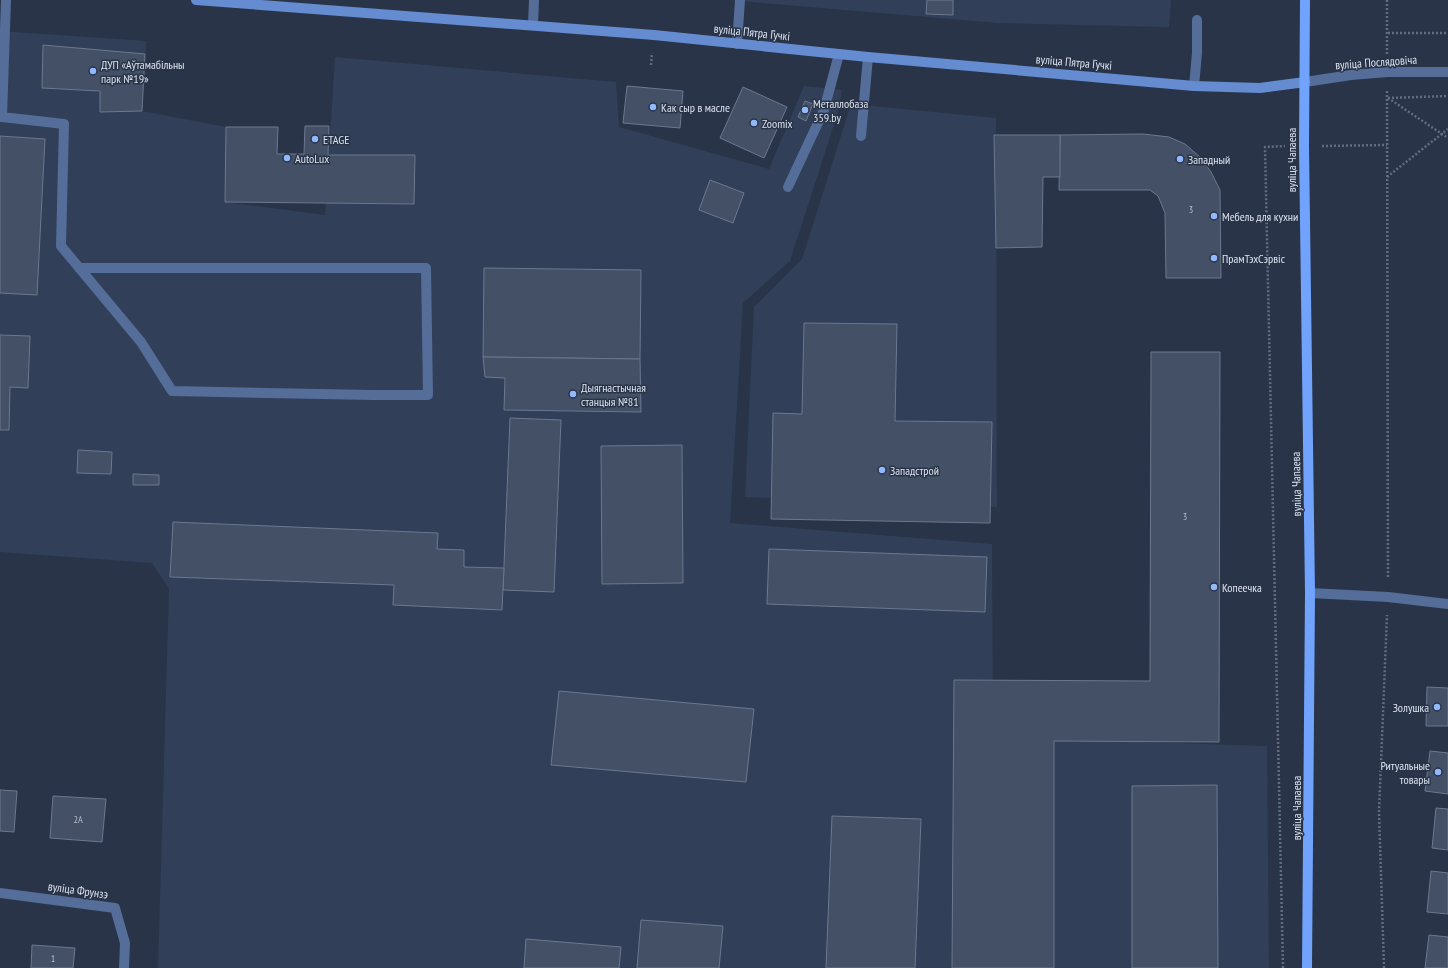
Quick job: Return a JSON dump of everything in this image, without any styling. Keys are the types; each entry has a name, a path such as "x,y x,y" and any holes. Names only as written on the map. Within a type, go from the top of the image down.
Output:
{"main road":[{"name":"вуліца Чапаева","path":"1305,0 1304,146 1310,593 1308,968"}],"street":[{"path":"6,0 2,117 64,124 61,246 79,268 141,342 172,391 428,395 426,268 79,268"},
{"name":"вуліца Пятра Гучкі","path":"196,0 654,35 868,57 1194,86 1260,88 1305,82"},
{"path":"533,26 534,0"},
{"path":"737,44 740,0"},
{"path":"1194,86 1197,53 1197,20"},
{"path":"788,187 824,110 839,54"},
{"path":"860,136 868,57"},
{"name":"вуліца Послядовіча","path":"1305,82 1351,75 1387,72 1448,72"},
{"path":"1310,593 1388,597 1448,604"},
{"name":"вуліца Фрунзэ","path":"0,893 115,908 125,943 124,968"}],"path":[{"path":"1384,968 1379,812 1388,597 1386,178 1387,0"},
{"path":"1388,33 1448,34"},
{"path":"1387,98 1448,96"},
{"path":"1387,98 1448,138"},
{"path":"1386,178 1448,129"},
{"path":"1283,968 1265,147 1387,145"}],"shaded area":[{"path":"728,0 1171,0 1169,27 998,23"},
{"path":"0,31 146,41 142,111 226,127 225,202 325,215 335,57 616,82 619,127 769,169 804,86 842,90 839,109 790,261 743,303 730,523 992,544 993,737 1267,746 1269,968 158,968 169,589 152,563 0,552"},
{"path":"851,104 996,118 997,507 745,497 754,307 802,259"}],"building":[{"path":"927,0 953,0 953,15 926,14"},
{"name":"ДУП «Аўтамабільны парк №19»","path":"43,45 145,54 142,111 100,112 100,91 42,88"},
{"name":"Как сыр в масле","path":"627,86 683,91 680,128 623,123"},
{"name":"Zoomix","path":"743,87 787,107 764,158 720,138"},
{"name":"Металлобаза 359.by","path":"805,101 813,104 806,121 798,117"},
{"path":"305,126 329,126 328,155 415,155 414,204 225,202 226,127 278,127 277,154 304,154"},
{"path":"1143,134 1169,137 1185,144 1201,158 1211,172 1220,190 1221,278 1166,278 1165,213 1158,196 1150,190 1059,190 1060,135"},
{"path":"994,135 1060,135 1060,177 1043,177 1042,247 996,248"},
{"path":"0,136 45,139 37,295 0,293"},
{"path":"710,180 744,193 733,223 699,210"},
{"path":"484,268 641,270 640,359 483,357"},
{"name":"Западстрой","path":"804,323 897,324 895,421 992,422 990,523 771,519 773,413 802,414"},
{"path":"0,335 30,336 28,388 10,387 9,430 0,430"},
{"path":"1151,352 1220,352 1219,742 1054,741 1054,968 952,968 954,680 1150,681"},
{"name":"Дыягнастычная станцыя №81","path":"483,357 640,359 641,412 504,410 505,378 485,377"},
{"path":"510,418 561,420 554,592 503,590"},
{"path":"682,445 683,583 602,584 601,446"},
{"path":"78,450 112,452 111,474 77,473"},
{"path":"133,474 159,475 159,485 133,485"},
{"path":"173,522 438,533 437,549 464,550 464,567 504,568 502,610 393,605 394,585 170,577"},
{"path":"769,549 987,557 985,612 767,604"},
{"name":"Золушка","path":"1427,687 1448,688 1448,726 1426,726"},
{"path":"559,691 754,709 746,782 551,765"},
{"name":"Ритуальные товары","path":"1430,751 1448,753 1448,794 1425,791"},
{"path":"1217,785 1218,968 1132,968 1132,786"},
{"path":"0,790 17,791 14,832 0,831"},
{"path":"53,796 106,799 102,842 50,838"},
{"path":"1436,808 1448,809 1448,850 1432,848"},
{"path":"832,816 921,819 915,968 826,968"},
{"path":"1431,871 1448,873 1448,914 1427,912"},
{"path":"641,920 723,926 719,968 637,968"},
{"path":"1429,935 1448,937 1448,968 1425,968"},
{"path":"526,939 621,947 619,968 524,968"},
{"path":"32,945 75,948 73,968 31,968"}],"place":[{"name":"ДУП «Аўтамабільны парк №19»","path":"93,71"},
{"name":"Как сыр в масле","path":"653,107"},
{"name":"Металлобаза 359.by","path":"805,110"},
{"name":"Zoomix","path":"754,123"},
{"name":"ETAGE","path":"315,139"},
{"name":"AutoLux","path":"287,158"},
{"name":"Западный","path":"1180,159"},
{"name":"Мебель для кухни","path":"1214,216"},
{"name":"ПрамТэхСэрвіс","path":"1214,258"},
{"name":"Дыягнастычная станцыя №81","path":"573,394"},
{"name":"Западстрой","path":"882,470"},
{"name":"Копеечка","path":"1214,587"},
{"name":"Золушка","path":"1437,707"},
{"name":"Ритуальные товары","path":"1438,772"}]}
